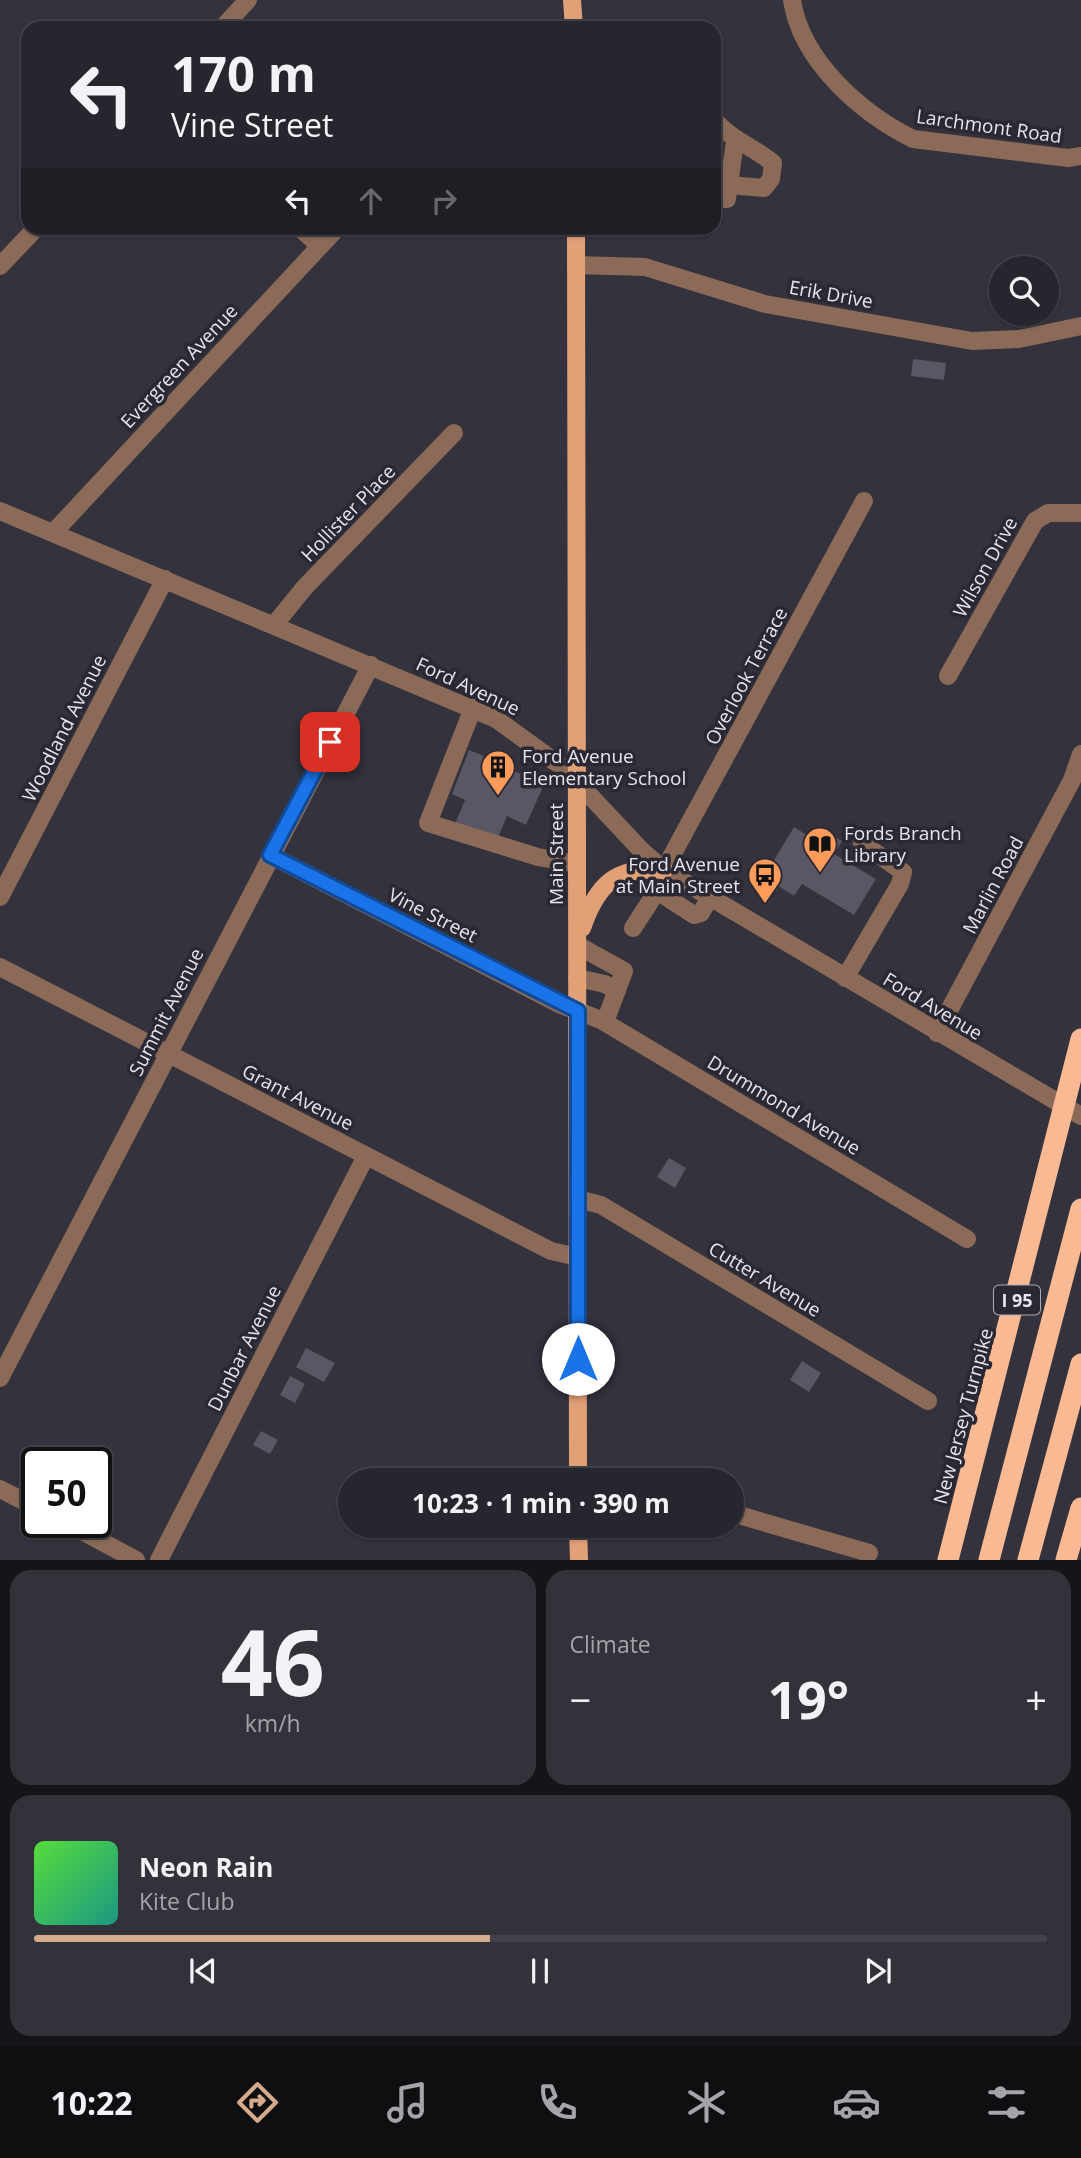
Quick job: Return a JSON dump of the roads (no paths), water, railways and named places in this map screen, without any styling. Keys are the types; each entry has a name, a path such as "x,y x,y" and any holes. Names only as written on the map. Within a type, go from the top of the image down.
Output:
{"highway":[{"name":"New Jersey Turnpike","path":"948,1559 1081,1039"},
{"name":"I 95","path":"989,1559 1081,1209"},
{"path":"1028,1559 1081,1364"},
{"path":"1066,1559 1081,1508"}],"main road":[{"path":"572,0 574,21"},
{"name":"Main Street","path":"576,235 578,1468"},
{"path":"577,945 591,904 610,880 633,870 670,873"},
{"path":"579,1538 579,1559"}],"street":[{"path":"228,21 248,0"},
{"name":"Larchmont Road","path":"792,0 794,15 809,48 873,117 894,130 913,139 1068,158 1081,156"},
{"path":"721,127 734,141 755,149 774,163 771,179 764,188 729,184"},
{"path":"721,198 727,198 734,141"},
{"path":"0,266 29,235"},
{"path":"308,235 320,246"},
{"name":"Evergreen Avenue","path":"53,533 330,235"},
{"name":"Erik Drive","path":"576,265 645,267 765,304 972,341 1019,339 1081,326"},
{"name":"Hollister Place","path":"274,625 305,587 454,433"},
{"name":"Overlook Terrace","path":"632,929 657,891 663,895 670,873 864,502"},
{"name":"Ford Avenue","path":"0,511 473,708 522,735 578,781 641,850 670,873 1081,1116"},
{"name":"Wilson Drive","path":"948,676 1035,521 1048,513 1081,513"},
{"name":"Woodland Avenue","path":"0,897 165,579"},
{"name":"Summit Avenue","path":"0,1378 371,665"},
{"path":"473,708 428,824 538,857 577,864"},
{"name":"Marlin Road","path":"937,1032 1072,780 1081,754"},
{"path":"845,978 900,884 903,872 862,843"},
{"name":"Vine Street","path":"270,855 578,1011"},
{"path":"663,895 694,915 701,913 710,898"},
{"path":"577,945 624,971 605,1022"},
{"name":"Grant Avenue","path":"0,967 551,1251 578,1257"},
{"path":"577,978 605,984 617,991"},
{"name":"Drummond Avenue","path":"578,1011 605,1022 967,1239"},
{"name":"Dunbar Avenue","path":"159,1559 366,1156"},
{"name":"Cutter Avenue","path":"578,1199 601,1205 928,1401"},
{"path":"0,1489 21,1500"},
{"path":"744,1517 869,1553"},
{"path":"96,1538 136,1559"}],"place":[{"name":"Ford Avenue Elementary School","path":"498,797"},
{"name":"Fords Branch Library","path":"820,874"},
{"name":"Ford Avenue at Main Street","path":"765,905"}]}
